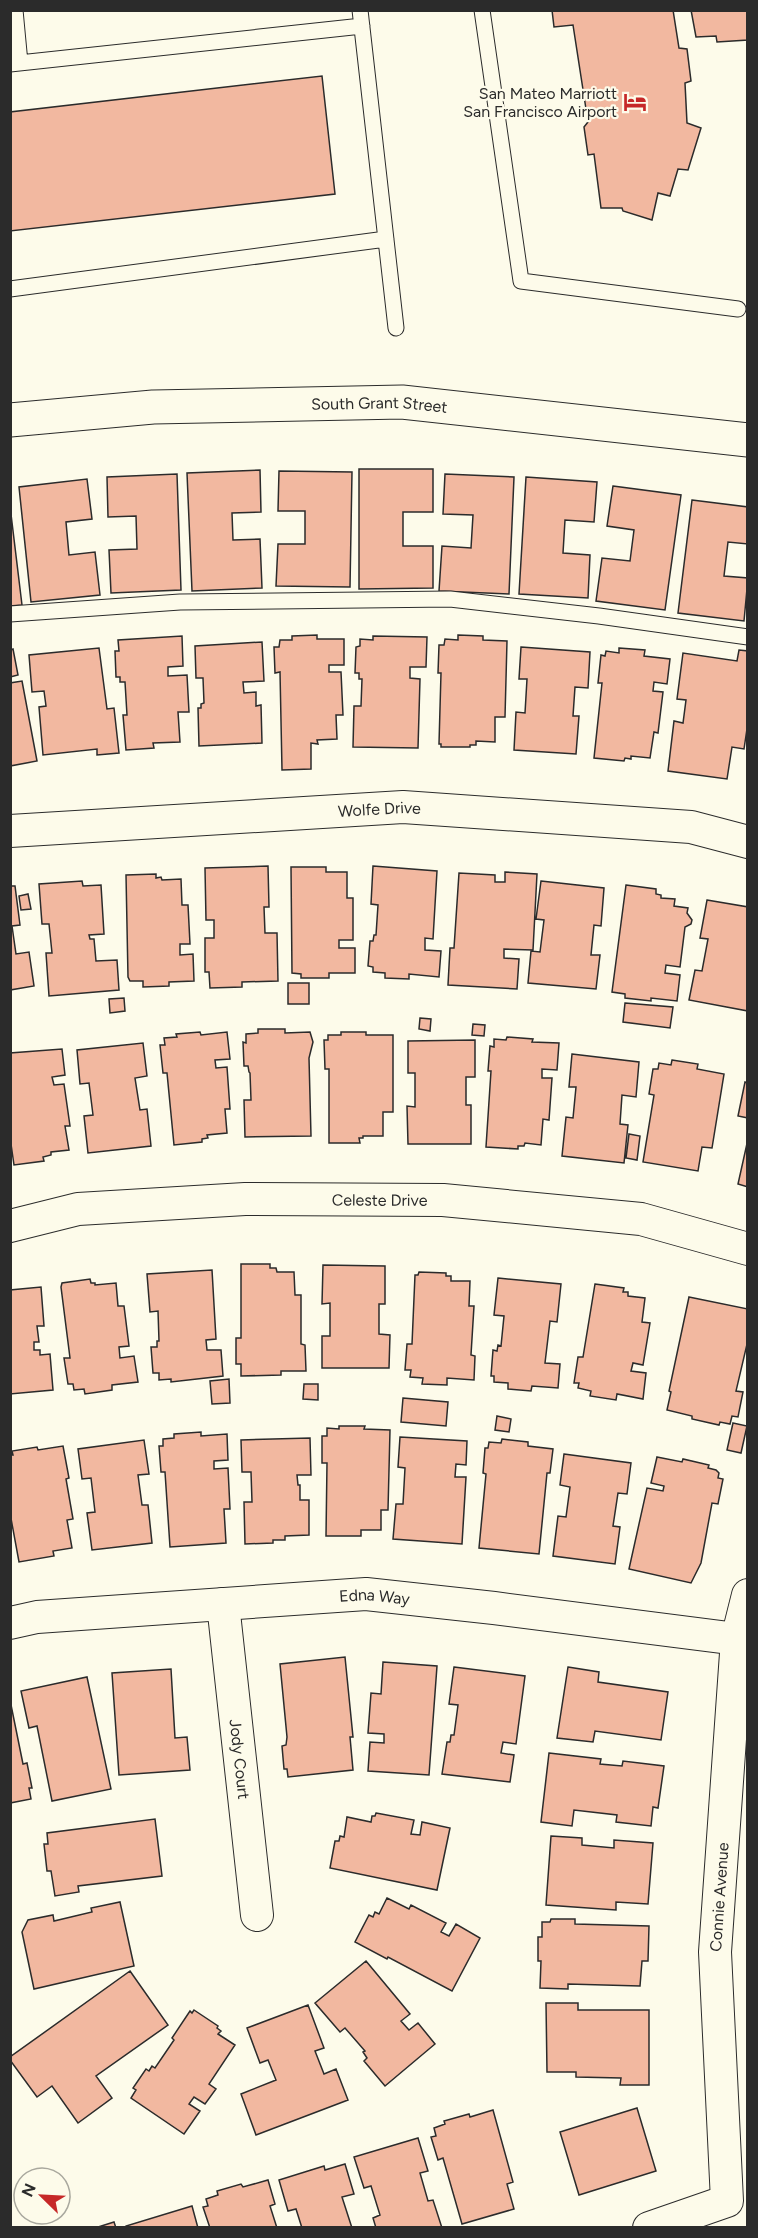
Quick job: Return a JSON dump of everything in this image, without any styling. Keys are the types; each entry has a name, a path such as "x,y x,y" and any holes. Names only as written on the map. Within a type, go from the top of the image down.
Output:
{"street":[{"name":"South Grant Street","path":"10,420 153,407 402,402 747,440"},
{"name":"Wolfe Drive","path":"10,831 403,807 691,826 747,842"},
{"name":"Celeste Drive","path":"10,1226 78,1209 221,1200 443,1200 641,1219 747,1249"},
{"name":"Edna Way","path":"10,1623 37,1617 366,1594 738,1639"},
{"name":"Connie Avenue","path":"649,2228 726,2201 715,1952 738,1639 747,1595"},
{"name":"Jody Court","path":"223,1604 257,1915"}],"lane":[{"path":"15,10 15,64 362,26"},
{"path":"360,10 396,328"},
{"path":"482,10 521,281 738,309"},
{"path":"10,289 386,239"},
{"path":"10,614 180,602 450,599 599,616 747,637"}],"building":[{"name":"San Mateo Marriott San Francisco Airport","path":"552,10 673,10 679,48 687,49 691,81 685,83 687,123 701,128 688,170 678,169 670,196 658,193 652,220 623,211 622,208 601,208 594,154 588,155 584,127 588,122 573,25 554,27"},
{"path":"691,10 748,10 748,40 717,42 716,36 696,37"},
{"path":"322,76 335,194 10,231 10,112"},
{"path":"359,469 433,469 433,512 403,512 403,546 433,546 433,588 359,589"},
{"path":"260,470 261,512 232,513 233,540 260,539 262,588 192,591 187,473"},
{"path":"279,471 352,472 350,587 276,586 278,544 305,544 305,511 278,511"},
{"path":"177,474 181,590 111,593 109,550 137,549 136,516 108,517 107,477"},
{"path":"445,474 514,477 509,594 439,591 442,546 471,548 473,515 443,514"},
{"path":"526,477 597,482 594,522 565,520 563,553 590,555 588,598 519,594"},
{"path":"87,479 92,519 66,522 69,555 95,552 100,595 31,602 19,487"},
{"path":"613,486 681,495 665,610 596,601 602,558 630,561 634,530 607,526"},
{"path":"692,500 748,507 748,544 728,542 724,576 748,578 744,621 678,613"},
{"path":"10,506 22,605 10,606"},
{"path":"317,635 317,639 344,639 344,665 329,665 329,672 341,672 343,715 336,715 337,739 317,740 318,744 311,743 311,769 282,770 280,672 275,673 274,647 279,647 280,640 292,640 292,636"},
{"path":"458,635 483,636 483,640 507,641 505,717 495,717 495,742 476,741 476,745 470,745 470,747 441,747 439,744 441,673 438,673 439,645 444,645 445,639 458,640"},
{"path":"182,636 183,666 168,667 168,676 187,675 189,712 178,712 180,742 153,743 154,748 126,750 123,715 127,715 125,682 120,682 120,677 116,677 115,651 119,651 118,640"},
{"path":"373,636 427,637 426,667 410,667 410,678 420,679 418,748 353,747 354,706 361,706 362,679 359,679 359,673 355,673 356,647 360,646 360,639 373,640"},
{"path":"262,642 264,681 243,682 244,693 256,692 256,706 261,705 262,743 199,746 198,708 201,708 201,704 204,703 203,678 196,678 195,646"},
{"path":"521,647 590,652 588,688 575,687 573,716 579,716 576,754 514,750 516,712 525,713 527,679 519,679"},
{"path":"99,648 107,709 114,708 119,753 97,755 97,749 43,755 39,707 46,706 44,691 32,692 29,655"},
{"path":"619,648 645,650 644,656 670,659 667,684 654,682 653,691 663,692 658,733 654,732 650,758 631,756 631,759 625,758 624,761 594,758 602,683 598,683 601,655 605,656 606,651 619,653"},
{"path":"13,649 18,675 10,677 10,650"},
{"path":"739,650 748,651 748,722 744,749 732,747 727,779 668,771 674,721 683,723 686,700 677,699 683,653 737,661"},
{"path":"22,681 37,761 10,766 10,683"},
{"path":"268,866 269,907 264,907 265,933 277,933 278,981 242,982 242,987 210,988 209,972 205,972 205,938 214,938 214,920 206,920 205,868"},
{"path":"373,866 437,871 433,939 425,938 425,950 441,951 439,977 409,974 409,979 385,978 385,973 373,972 373,967 368,966 370,941 373,941 376,935 378,905 371,904"},
{"path":"291,867 326,867 326,872 347,872 347,898 353,898 353,940 339,940 339,948 355,948 355,973 329,973 329,978 301,978 301,974 292,973"},
{"path":"505,872 537,874 533,950 504,949 504,958 519,959 517,989 448,985 450,948 454,948 459,873 495,875 495,882 505,882"},
{"path":"156,874 156,878 161,877 162,880 181,879 182,905 188,905 190,944 180,944 180,955 193,954 194,981 169,982 169,986 143,987 143,981 130,981 128,977 126,875"},
{"path":"82,881 83,886 101,885 104,934 89,935 90,939 94,939 96,961 117,960 119,990 49,996 46,953 52,953 49,924 42,924 39,884"},
{"path":"541,881 604,888 601,926 594,925 591,955 600,955 596,989 528,983 531,951 540,952 544,920 536,919"},
{"path":"626,885 656,889 656,894 661,895 661,898 675,899 674,906 688,908 687,913 692,920 691,924 685,927 680,967 666,965 665,973 680,975 677,1001 625,998 625,994 612,992"},
{"path":"10,886 15,886 20,925 12,926 16,954 29,952 34,986 10,990"},
{"path":"28,894 31,909 21,910 19,896"},
{"path":"707,900 748,907 748,1011 689,1000 695,970 702,971 708,939 700,938"},
{"path":"288,983 309,983 309,1004 288,1004"},
{"path":"124,998 125,1011 110,1013 109,999"},
{"path":"625,1003 673,1007 670,1028 623,1022"},
{"path":"420,1018 431,1019 430,1031 419,1029"},
{"path":"473,1024 485,1025 484,1036 472,1035"},
{"path":"258,1029 285,1029 285,1033 310,1032 313,1042 309,1058 311,1136 245,1137 244,1100 251,1100 250,1073 248,1066 244,1066 243,1042 246,1043 246,1034 258,1033"},
{"path":"200,1032 201,1035 227,1032 230,1059 215,1060 216,1068 227,1067 230,1109 225,1109 227,1133 207,1135 208,1138 202,1139 202,1142 174,1145 167,1073 163,1073 160,1045 165,1045 164,1038 177,1037 176,1034"},
{"path":"341,1032 393,1035 393,1112 383,1112 383,1136 363,1136 359,1138 360,1143 329,1143 329,1069 325,1069 324,1040 328,1040 328,1035 341,1035"},
{"path":"507,1037 533,1039 532,1042 559,1043 557,1070 542,1069 542,1078 552,1078 549,1120 543,1119 541,1145 525,1143 524,1146 518,1146 518,1149 486,1147 491,1071 488,1071 490,1046 494,1047 494,1039 506,1040"},
{"path":"475,1040 475,1077 466,1077 466,1105 471,1105 471,1144 408,1144 407,1106 415,1107 415,1073 408,1073 408,1041"},
{"path":"143,1043 147,1076 135,1078 140,1110 147,1109 151,1146 88,1153 84,1116 93,1115 89,1083 80,1084 77,1050"},
{"path":"62,1049 65,1075 52,1077 54,1085 64,1084 70,1126 65,1126 69,1150 51,1152 51,1155 43,1157 44,1161 14,1165 10,1137 10,1053"},
{"path":"572,1054 639,1062 636,1097 622,1095 620,1124 628,1125 624,1163 562,1156 566,1117 573,1118 576,1087 569,1087"},
{"path":"672,1060 698,1064 697,1069 724,1074 712,1148 702,1147 698,1171 643,1162 654,1095 649,1094 653,1069 658,1069 659,1063 671,1065"},
{"path":"745,1082 748,1083 748,1118 738,1116"},
{"path":"629,1134 640,1136 637,1160 626,1158"},
{"path":"748,1139 748,1187 738,1184"},
{"path":"241,1264 270,1264 270,1268 276,1268 277,1272 294,1272 295,1295 301,1295 301,1344 305,1345 306,1371 281,1371 281,1375 241,1376 241,1364 236,1364 236,1338 241,1338"},
{"path":"323,1265 385,1266 385,1304 379,1304 379,1334 390,1335 389,1368 322,1368 322,1336 330,1336 330,1303 322,1304"},
{"path":"212,1270 216,1339 206,1340 207,1350 221,1350 223,1376 171,1382 171,1379 159,1380 159,1373 153,1373 151,1347 157,1347 157,1341 159,1341 158,1311 150,1312 147,1274"},
{"path":"419,1272 446,1273 446,1276 451,1276 451,1281 470,1281 469,1306 474,1306 471,1355 475,1356 474,1380 447,1378 447,1385 422,1384 423,1378 410,1377 411,1370 405,1370 407,1344 412,1344 415,1275"},
{"path":"498,1278 561,1284 557,1322 550,1321 545,1363 560,1364 558,1388 532,1386 531,1391 508,1389 508,1383 494,1382 494,1376 491,1376 493,1350 497,1351 498,1345 501,1346 504,1316 494,1315"},
{"path":"90,1279 95,1285 116,1283 118,1306 124,1306 129,1346 119,1347 120,1358 134,1356 138,1382 112,1385 112,1390 85,1394 84,1389 74,1390 73,1384 68,1384 64,1358 70,1358 61,1287 62,1283"},
{"path":"595,1284 624,1288 623,1292 628,1292 628,1296 645,1298 642,1322 650,1323 643,1365 633,1363 631,1371 646,1373 643,1399 617,1394 616,1400 590,1396 591,1391 578,1388 579,1383 574,1383 578,1357 583,1357"},
{"path":"41,1287 44,1326 37,1326 39,1342 34,1342 34,1350 40,1350 40,1355 50,1354 53,1390 10,1394 10,1290"},
{"path":"689,1297 748,1309 748,1340 736,1391 743,1392 738,1417 732,1416 730,1424 720,1422 719,1425 692,1419 692,1416 667,1410"},
{"path":"229,1379 230,1403 212,1404 210,1381"},
{"path":"304,1384 318,1384 318,1400 303,1399"},
{"path":"403,1398 448,1402 446,1426 401,1422"},
{"path":"497,1416 511,1419 509,1432 495,1430"},
{"path":"733,1423 747,1426 741,1453 727,1450"},
{"path":"339,1426 365,1426 364,1429 390,1430 388,1510 381,1510 381,1530 361,1530 361,1536 326,1536 327,1463 322,1463 322,1436 327,1436 327,1428 339,1429"},
{"path":"201,1432 201,1436 227,1434 228,1460 214,1461 214,1469 228,1468 230,1509 224,1509 226,1543 170,1547 165,1472 161,1472 159,1446 163,1446 163,1439 174,1438 174,1434"},
{"path":"400,1437 467,1441 466,1465 456,1464 455,1477 466,1477 462,1544 393,1539 396,1504 403,1504 405,1468 398,1467"},
{"path":"310,1438 311,1475 297,1475 300,1500 309,1500 309,1535 285,1536 285,1540 273,1540 273,1543 245,1544 244,1502 252,1502 251,1472 242,1472 241,1440"},
{"path":"502,1439 528,1442 528,1446 553,1449 550,1473 547,1473 539,1554 479,1548 486,1474 483,1473 485,1448 488,1448 489,1442 501,1443"},
{"path":"144,1440 149,1474 138,1475 142,1505 148,1505 152,1543 92,1550 87,1513 95,1512 91,1478 82,1479 78,1449"},
{"path":"63,1446 73,1519 67,1520 72,1548 53,1551 54,1556 19,1562 10,1513 10,1455 13,1455 12,1451"},
{"path":"564,1454 631,1463 627,1494 618,1493 613,1526 620,1527 615,1564 553,1556 558,1516 566,1517 570,1487 560,1485"},
{"path":"657,1457 682,1462 683,1459 709,1465 708,1468 719,1473 718,1478 723,1479 718,1504 712,1503 701,1563 691,1583 629,1569 647,1488 663,1491 664,1486 651,1483"},
{"path":"345,1657 353,1737 350,1737 353,1770 288,1777 287,1769 284,1769 282,1746 286,1745 287,1737 280,1664"},
{"path":"383,1662 437,1666 429,1775 368,1771 370,1742 384,1743 384,1734 368,1733 371,1693 381,1694"},
{"path":"454,1667 525,1676 516,1744 503,1742 501,1753 514,1755 510,1782 442,1774 447,1742 450,1742 451,1735 454,1735 458,1705 449,1704"},
{"path":"568,1667 599,1672 598,1682 668,1692 661,1740 595,1731 593,1742 557,1738"},
{"path":"171,1669 175,1738 187,1737 190,1770 119,1775 112,1673"},
{"path":"87,1677 111,1789 52,1801 37,1726 29,1728 21,1691"},
{"path":"10,1700 23,1764 27,1763 32,1788 29,1788 31,1799 10,1803"},
{"path":"549,1753 601,1759 600,1764 622,1766 623,1761 664,1766 658,1808 653,1807 651,1826 616,1822 617,1815 574,1810 572,1826 541,1822"},
{"path":"376,1813 414,1820 411,1834 420,1835 422,1822 450,1828 437,1890 330,1868 335,1841 339,1841 340,1836 344,1837 347,1817 371,1822 372,1816"},
{"path":"155,1819 162,1876 78,1886 79,1892 55,1896 51,1871 47,1871 44,1844 48,1844 47,1833"},
{"path":"551,1836 582,1838 582,1845 614,1848 614,1840 653,1843 648,1904 616,1902 616,1910 546,1905"},
{"path":"387,1898 409,1909 411,1905 446,1923 441,1932 449,1936 456,1924 480,1938 452,1991 355,1942 369,1915 373,1917 375,1912 379,1914"},
{"path":"120,1902 134,1966 34,1989 22,1932 28,1920 53,1915 54,1921 92,1912 91,1908"},
{"path":"551,1919 575,1919 575,1924 649,1926 648,1961 642,1961 640,1986 568,1984 568,1989 540,1988 541,1961 538,1961 538,1937 542,1937 542,1922 550,1922"},
{"path":"366,1961 410,2014 401,2021 409,2030 418,2023 435,2044 385,2086 364,2061 367,2058 363,2052 365,2051 345,2028 340,2032 315,2003"},
{"path":"130,1971 168,2025 96,2076 112,2098 78,2123 52,2086 37,2097 10,2057"},
{"path":"546,2003 578,2003 578,2010 649,2010 649,2085 620,2085 621,2078 576,2077 576,2072 547,2072"},
{"path":"308,2005 324,2048 315,2051 324,2074 336,2069 348,2100 256,2135 241,2094 276,2080 268,2060 260,2063 247,2028"},
{"path":"194,2010 218,2026 217,2028 221,2031 218,2034 235,2045 209,2084 216,2089 205,2104 194,2097 189,2104 200,2111 184,2134 131,2098 136,2090 133,2088 146,2069 149,2071 152,2066 155,2068 190,2011 192,2013"},
{"path":"637,2108 656,2171 579,2195 560,2132"},
{"path":"493,2110 513,2182 507,2184 514,2209 462,2224 443,2158 438,2160 431,2137 436,2136 434,2128 445,2124 444,2121"},
{"path":"418,2138 428,2171 420,2173 428,2201 433,2200 442,2228 376,2228 373,2218 380,2215 371,2186 364,2188 354,2157"},
{"path":"345,2164 354,2194 342,2197 352,2228 302,2228 296,2209 288,2211 279,2180 324,2166 325,2170"},
{"path":"268,2180 275,2204 270,2206 277,2228 210,2228 203,2207 208,2206 206,2199 218,2195 217,2191"},
{"path":"192,2206 198,2228 126,2228 126,2226"},
{"path":"114,2222 116,2228 95,2228"}],"place":[{"name":"San Mateo Marriott San Francisco Airport","path":"635,102"}]}
